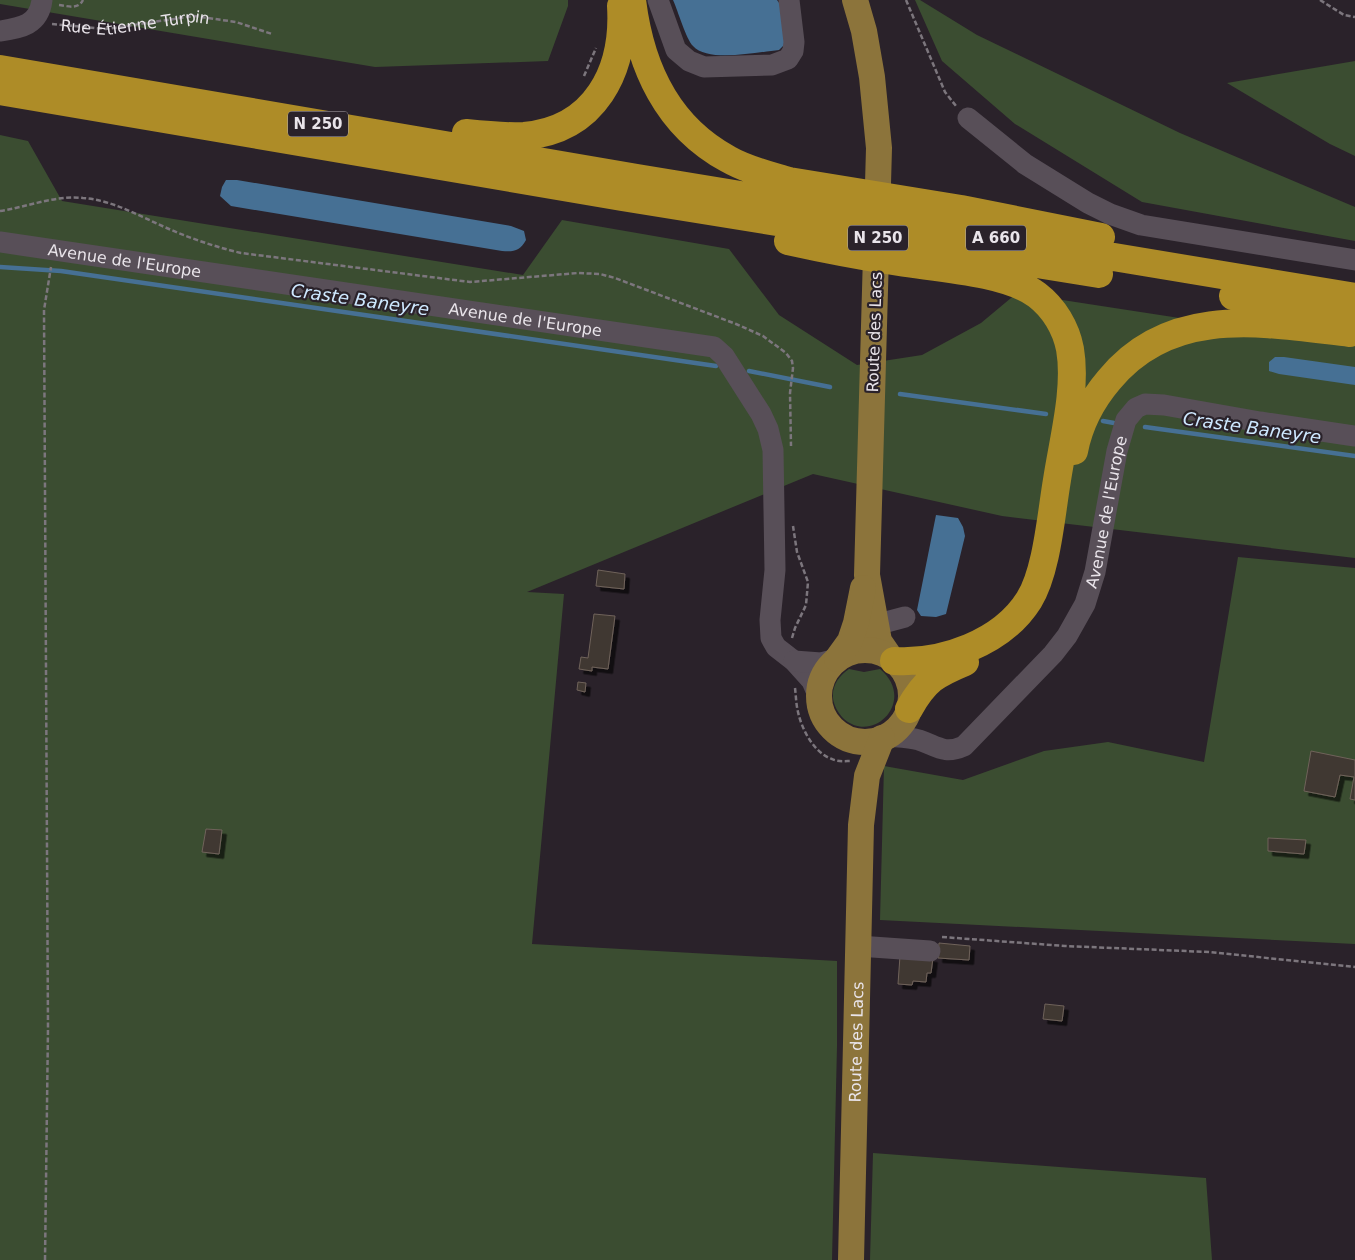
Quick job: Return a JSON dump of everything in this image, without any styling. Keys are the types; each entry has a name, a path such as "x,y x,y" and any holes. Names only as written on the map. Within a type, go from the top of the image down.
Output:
{"highway":[{"path":"136,92 451,132 494,136 525,136 557,127 574,119 599,96 607,84 619,52 622,21 620,0"},
{"path":"632,0 635,21 645,59 663,99 680,122 705,144 729,160 762,174 845,192 961,209 1355,288"},
{"name":"N 250","path":"0,69 359,132 630,188 1134,280 1355,316"},
{"name":"N 250","path":"0,91 630,188"},
{"path":"630,188 695,220 815,247 1008,281 1036,294 1047,304 1058,319 1066,335 1070,350 1070,395 1046,545 1039,577 1029,600 1003,628 970,647 931,659 909,662 892,659"},
{"name":"A 660","path":"630,188 1355,297"},
{"path":"908,710 925,684 936,675 994,647 1023,625 1035,611 1043,596 1051,573 1075,445 1092,404 1101,389 1118,369 1151,343 1175,333 1201,326 1228,323 1256,323 1355,334"}],"main road":[{"name":"Route des Lacs","path":"855,0 864,31 872,77 878,132 876,285 867,575 879,641 892,659"},
{"name":"Route des Lacs","path":"837,659 850,641 867,575"},
{"path":"863,650 877,652 892,659 901,667 908,680 910,694 908,710 904,720 896,729 874,741 860,742 847,738 835,731 823,715 818,695 821,682 827,670 837,659 849,653 863,650"},
{"name":"Route des Lacs","path":"835,731 850,750 854,761 861,825"},
{"name":"Route des Lacs","path":"851,1260 861,825 867,776 884,737"}],"street":[{"path":"658,0 676,50 689,61 704,67 772,65 788,59 794,42 790,0"},
{"path":"0,30 16,28 39,7"},
{"path":"968,118 1025,164 1088,203 1110,214 1141,225 1355,260"},
{"name":"Avenue de l'Europe","path":"0,242 714,347 729,362 761,414 771,438 774,461 776,570 770,627 774,643 792,666 812,681 818,695"},
{"name":"Avenue de l'Europe","path":"884,737 919,740 940,749 958,749 974,738 1053,654 1085,604 1091,587 1103,533 1117,451 1126,420 1136,408 1145,404 1164,404 1260,422 1355,436"},
{"path":"875,625 905,617"},
{"path":"792,666 837,659"},
{"path":"908,710 919,740"},
{"path":"858,946 933,944"}],"path":[{"path":"39,7 73,7 80,5 83,0"},
{"path":"906,0 945,92 958,109 968,118"},
{"path":"1320,0 1344,15 1355,17"},
{"name":"Rue Étienne Turpin","path":"39,7 38,22 64,26 106,29 194,16 236,22 272,34"},
{"path":"584,76 600,40"},
{"path":"0,210 68,197 84,198 102,201 190,238 241,253 470,282 578,273 600,274 736,324 762,336 786,353 792,361 793,368 790,393 791,449"},
{"path":"45,1260 48,1018 44,310 51,266"},
{"path":"793,523 797,552 808,582 806,605 792,637 794,647 792,666 797,711 803,729 810,741 830,759 854,761"},
{"path":"933,944 1065,946 1209,952 1355,967"}],"green space":[{"path":"0,0 568,0 568,6 548,61 375,67 0,4"},
{"path":"915,0 920,0 977,35 1180,133 1355,207 1355,241 1142,202 1015,124 942,61"},
{"path":"1355,61 1355,156 1330,144 1227,83"},
{"path":"0,135 28,141 62,201 523,275 562,220 729,249 779,315 857,365 922,355 981,323 1017,293 1355,345 1355,558 1002,516 813,474 527,592 564,594 532,944 837,961 832,1260 0,1260"},
{"path":"1238,557 1355,568 1355,944 880,920 884,766 963,780 1044,751 1108,742 1204,762"},
{"path":"849,669 864,672 880,669 890,681 894,694 893,705 887,715 878,723 867,727 856,726 844,719 834,704 835,685 839,678"},
{"path":"873,1153 1206,1178 1212,1260 870,1260"}],"water":[{"path":"673,0 777,0 782,7 787,42 779,50 746,54 721,55 700,51 690,42"},
{"path":"226,180 237,180 511,226 524,231 526,240 516,250 502,251 231,206 220,196"},
{"path":"1275,357 1355,367 1355,385 1269,371 1269,362"},
{"path":"936,515 958,518 965,536 946,614 936,617 921,616 917,610"}],"building":[{"path":"598,570 625,574 624,589 596,586"},
{"path":"594,614 615,616 608,669 592,667 592,671 579,669 581,657 588,658"},
{"path":"578,682 586,683 585,692 577,690"},
{"path":"1311,751 1355,760 1355,800 1350,799 1354,777 1340,775 1335,797 1304,791"},
{"path":"206,829 222,830 219,854 202,852"},
{"path":"1268,838 1306,840 1304,854 1268,851"},
{"path":"939,943 970,946 969,960 938,958"},
{"path":"900,956 933,958 931,973 927,973 926,982 913,981 912,985 898,984"},
{"path":"1045,1004 1064,1006 1062,1021 1043,1019"}],"waterway":[{"name":"Craste Baneyre","path":"0,267 61,271 716,366"},
{"name":"Craste Baneyre","path":"749,371 830,387"},
{"name":"Craste Baneyre","path":"900,394 1046,414"},
{"name":"Craste Baneyre","path":"1103,421 1114,423"},
{"name":"Craste Baneyre","path":"1145,427 1355,456"}]}
